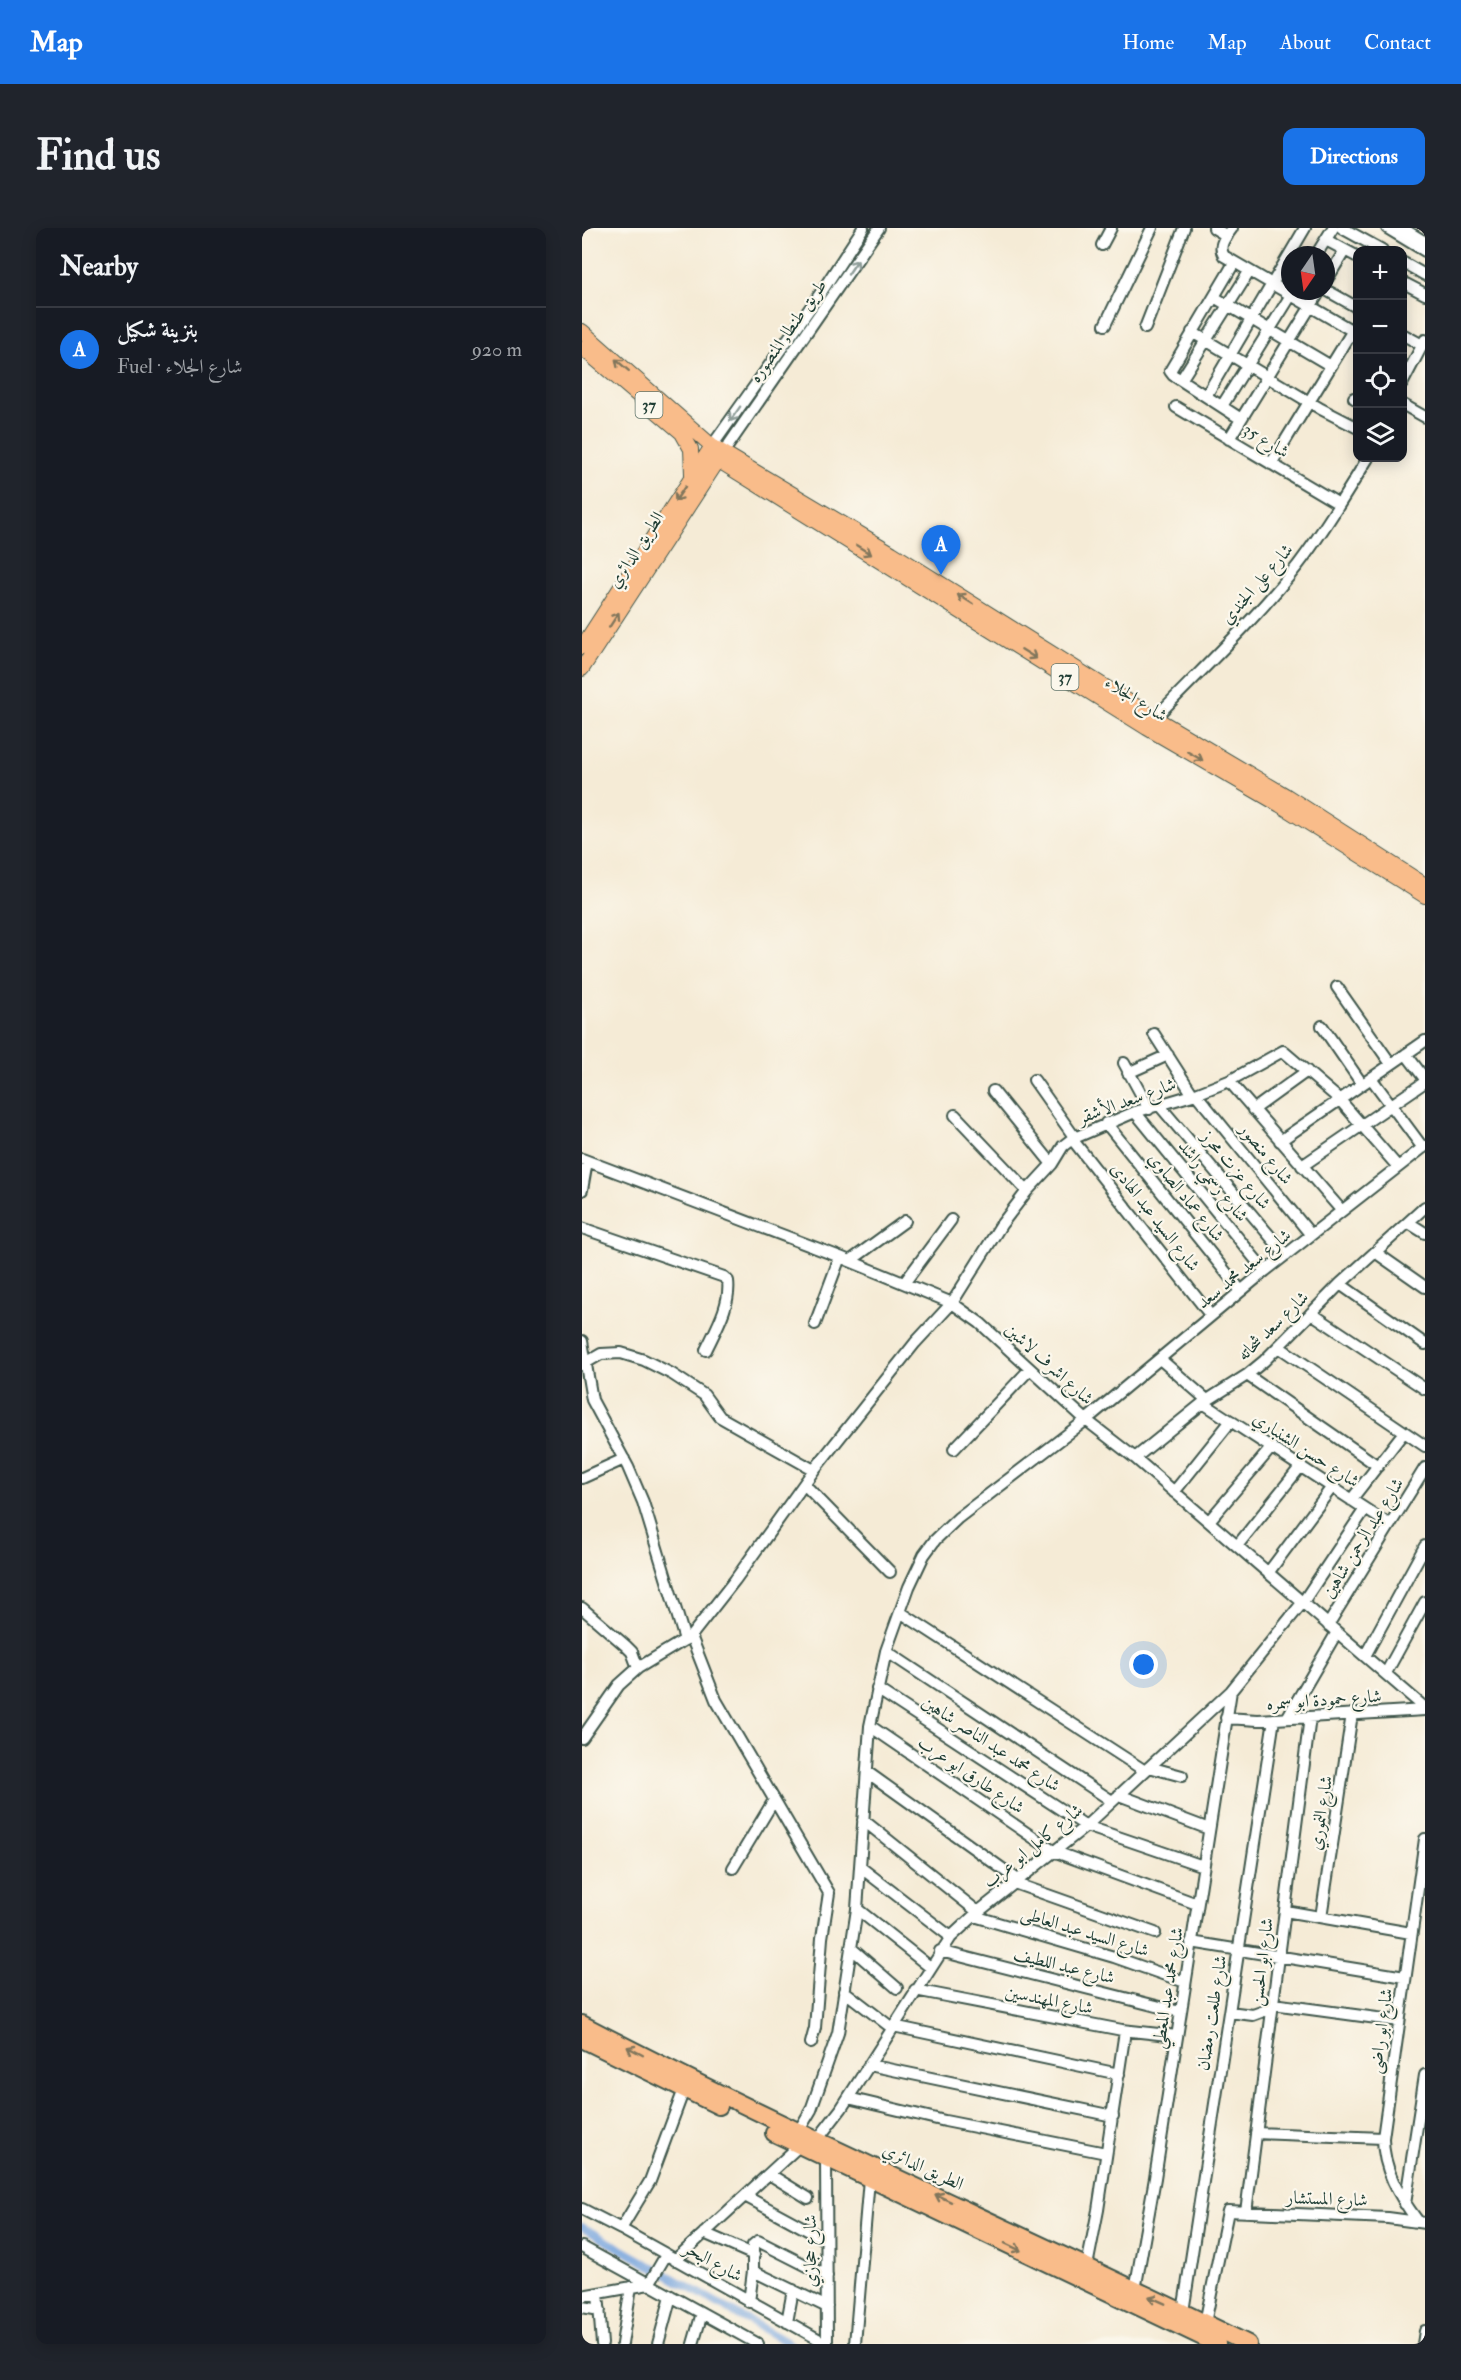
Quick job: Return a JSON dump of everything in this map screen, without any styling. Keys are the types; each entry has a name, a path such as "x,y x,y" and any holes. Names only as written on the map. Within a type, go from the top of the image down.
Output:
{"highway":[{"name":"الطريق الدائري","path":"582,2024 686,2084"},
{"name":"الطريق الدائري","path":"582,2039 686,2084 799,2139 826,2158 869,2179 1087,2266 1248,2344"},
{"name":"الطريق الدائري","path":"799,2139 817,2140 1217,2344"}],"main road":[{"name":"37","path":"582,332 715,453"},
{"name":"37","path":"582,348 682,434 691,449 694,466 692,475"},
{"name":"الطريق الدائري","path":"582,647 692,475 715,453"},
{"name":"الطريق الدائري","path":"582,669 715,453"},
{"name":"شارع الجلاء","path":"715,453 1285,795 1425,896"},
{"name":"شارع الجلاء","path":"889,558 1147,728 1382,863 1425,885"}],"street":[{"path":"1102,245 1111,228"},
{"path":"1105,324 1152,228"},
{"path":"1145,328 1184,228"},
{"path":"1214,228 1230,232 1222,244 1221,251 1234,263 1281,289"},
{"path":"1206,396 1305,228"},
{"path":"1322,246 1333,228"},
{"path":"1342,228 1375,246"},
{"path":"1387,228 1425,252"},
{"path":"1402,228 1415,231 1425,242"},
{"path":"863,229 876,232"},
{"name":"طريق طنطا, المنصوره","path":"715,453 863,229"},
{"name":"طريق طنطا, المنصوره","path":"715,453 876,232"},
{"path":"1326,240 1353,254"},
{"path":"1335,266 1345,250"},
{"path":"1234,263 1172,366 1171,373 1241,419"},
{"path":"1407,265 1425,275"},
{"path":"1181,380 1249,272"},
{"path":"1407,285 1425,294"},
{"path":"1335,295 1353,305"},
{"path":"1214,297 1331,366"},
{"path":"1222,406 1288,300"},
{"path":"1301,300 1310,307 1353,328"},
{"path":"1229,439 1314,300"},
{"path":"1192,332 1309,402 1353,425"},
{"path":"1271,464 1353,333"},
{"path":"1407,335 1424,342 1409,362 1425,364"},
{"name":"شارع 35","path":"1176,407 1340,504"},
{"path":"1407,407 1425,417"},
{"name":"شارع على الجندي","path":"1155,718 1276,592 1315,542 1366,462"},
{"path":"1337,987 1392,1064"},
{"path":"1322,1026 1366,1081 1391,1105 1424,1147"},
{"name":"شارع منصور","path":"1154,1034 1195,1095 1311,1235"},
{"path":"1280,1141 1425,1041"},
{"name":"شارع سعد الأشقر","path":"688,1638 735,1580 814,1470 915,1343 951,1303 1001,1225 1052,1164 1056,1154 1074,1138 1106,1123 1195,1095 1229,1081 1280,1051 1286,1052 1307,1071"},
{"path":"1302,1166 1425,1081 1407,1054"},
{"path":"1149,1108 1126,1068 1168,1055"},
{"path":"1253,1110 1307,1071 1340,1099 1398,1167"},
{"name":"شارع السيد عبد الهادى","path":"1034,1080 1074,1138 1211,1316"},
{"path":"1229,1081 1342,1211"},
{"path":"993,1091 1052,1164"},
{"name":"شارع عزت محرز","path":"1160,1106 1286,1255"},
{"name":"شارع رسمي راشد","path":"1135,1112 1265,1271"},
{"path":"956,1115 1028,1191"},
{"name":"شارع عماد الصاوي","path":"1106,1123 1241,1291"},
{"name":"شارع سعد محمد سعد","path":"649,2284 670,2257 704,2233 745,2196 769,2174 799,2139 826,2072 838,2033 857,1909 870,1726 886,1651 924,1556 935,1540 958,1518 1086,1420 1265,1271 1424,1147"},
{"path":"582,1190 585,1160"},
{"name":"شارع اشرف لاشين","path":"585,1160 904,1282 951,1303 980,1323 1086,1420 1209,1521 1425,1709"},
{"name":"شارع سعد شحاته","path":"1135,1458 1205,1401 1247,1375 1279,1347 1340,1284 1425,1207"},
{"path":"904,1282 951,1220"},
{"path":"814,1324 845,1259 905,1221"},
{"path":"1409,1223 1425,1233"},
{"path":"582,1228 724,1277 728,1281 728,1296 706,1350"},
{"path":"1375,1252 1425,1287"},
{"path":"1340,1284 1425,1344"},
{"path":"1311,1313 1425,1389"},
{"path":"582,1341 584,1364 594,1406 624,1459 644,1502 688,1638 716,1700 829,1893 822,1938 816,2017 811,2043"},
{"path":"1279,1347 1425,1446"},
{"path":"584,1364 601,1354 621,1353 644,1360 672,1374 704,1395 720,1417 814,1470"},
{"name":"شارع حسن الشنباري","path":"1160,1359 1205,1401 1231,1421 1390,1525"},
{"path":"954,1449 1030,1369"},
{"path":"1247,1375 1378,1466"},
{"path":"1174,1492 1231,1421"},
{"path":"1351,1500 1404,1432"},
{"path":"1209,1521 1272,1447"},
{"path":"582,1478 624,1459"},
{"path":"1237,1546 1301,1466"},
{"name":"شارع عبد الرحمن شاهين","path":"1328,1624 1425,1468"},
{"path":"804,1484 890,1572"},
{"path":"1268,1573 1332,1487"},
{"name":"شارع كامل ابو عرب","path":"817,2140 848,2098 951,1937 976,1914 1086,1826 1231,1691 1303,1602 1365,1509"},
{"path":"1365,1656 1425,1546"},
{"path":"1386,1673 1425,1602"},
{"path":"582,1608 632,1652 638,1668"},
{"path":"900,1612 1147,1769 1182,1776"},
{"path":"1287,1718 1337,1632"},
{"path":"582,1738 619,1685 638,1668 688,1638"},
{"path":"886,1651 1115,1798 1209,1829"},
{"name":"شارع محمد عبد الناصر شاهين","path":"878,1689 1086,1826 1203,1866"},
{"name":"شارع محمد عبد المعطي","path":"1134,2290 1155,2178 1231,1691"},
{"name":"شارع حمودة ابو سمره","path":"1226,1718 1274,1719 1425,1709"},
{"name":"شارع النموري","path":"1321,1917 1352,1714"},
{"name":"شارع ابو الحسن","path":"1246,2212 1310,1717"},
{"name":"شارع طلعت رمضان","path":"1183,2312 1274,1719"},
{"name":"شارع طارق ابو عرب","path":"870,1726 1053,1851 1197,1904"},
{"path":"867,1772 1016,1882 1155,1933"},
{"path":"733,1868 774,1800"},
{"path":"863,1820 976,1914"},
{"name":"شارع ابو راضى","path":"1421,2221 1405,2204 1386,2164 1383,2138 1425,1839"},
{"path":"860,1867 951,1937"},
{"path":"857,1909 930,1968"},
{"path":"1285,1911 1411,1933"},
{"name":"شارع السيد عبد العاطى","path":"976,1914 1114,1957 1185,1982"},
{"path":"1191,1942 1405,1977"},
{"path":"851,1948 897,1989"},
{"name":"شارع عبد اللطيف","path":"940,1951 1180,2012"},
{"name":"شارع المهندسين","path":"915,1990 1125,2031 1177,2036"},
{"path":"844,1991 893,2027 1119,2074"},
{"path":"1229,2012 1253,2015 1273,2006 1399,2021"},
{"path":"1087,2266 1098,2210 1125,2031"},
{"path":"869,2065 1113,2116"},
{"path":"1405,2204 1425,2075"},
{"path":"621,2229 650,2181 686,2084"},
{"path":"848,2098 945,2121 1106,2153"},
{"path":"1256,2133 1383,2138"},
{"name":"شارع حجازي","path":"826,2158 827,2344"},
{"path":"769,2174 808,2198"},
{"path":"855,2344 869,2179"},
{"path":"745,2196 826,2240"},
{"name":"شارع البحر","path":"582,2209 827,2344"},
{"name":"شارع المستشار","path":"1205,2323 1228,2211 1421,2221"},
{"path":"704,2233 754,2255"},
{"path":"749,2302 754,2243 760,2241 826,2276"},
{"path":"582,2247 702,2313 745,2341 758,2344"},
{"path":"753,2271 827,2307"},
{"path":"582,2296 649,2284"},
{"path":"598,2293 602,2342 620,2344 631,2287"},
{"path":"787,2322 793,2290"},
{"path":"658,2344 671,2296"},
{"path":"582,2307 600,2310"},
{"path":"693,2344 702,2313"},
{"path":"1423,2344 1425,2331"}],"waterway":[{"path":"582,2227 790,2344"}],"place":[{"name":"بنزينة شكيل","path":"941,575"}]}
